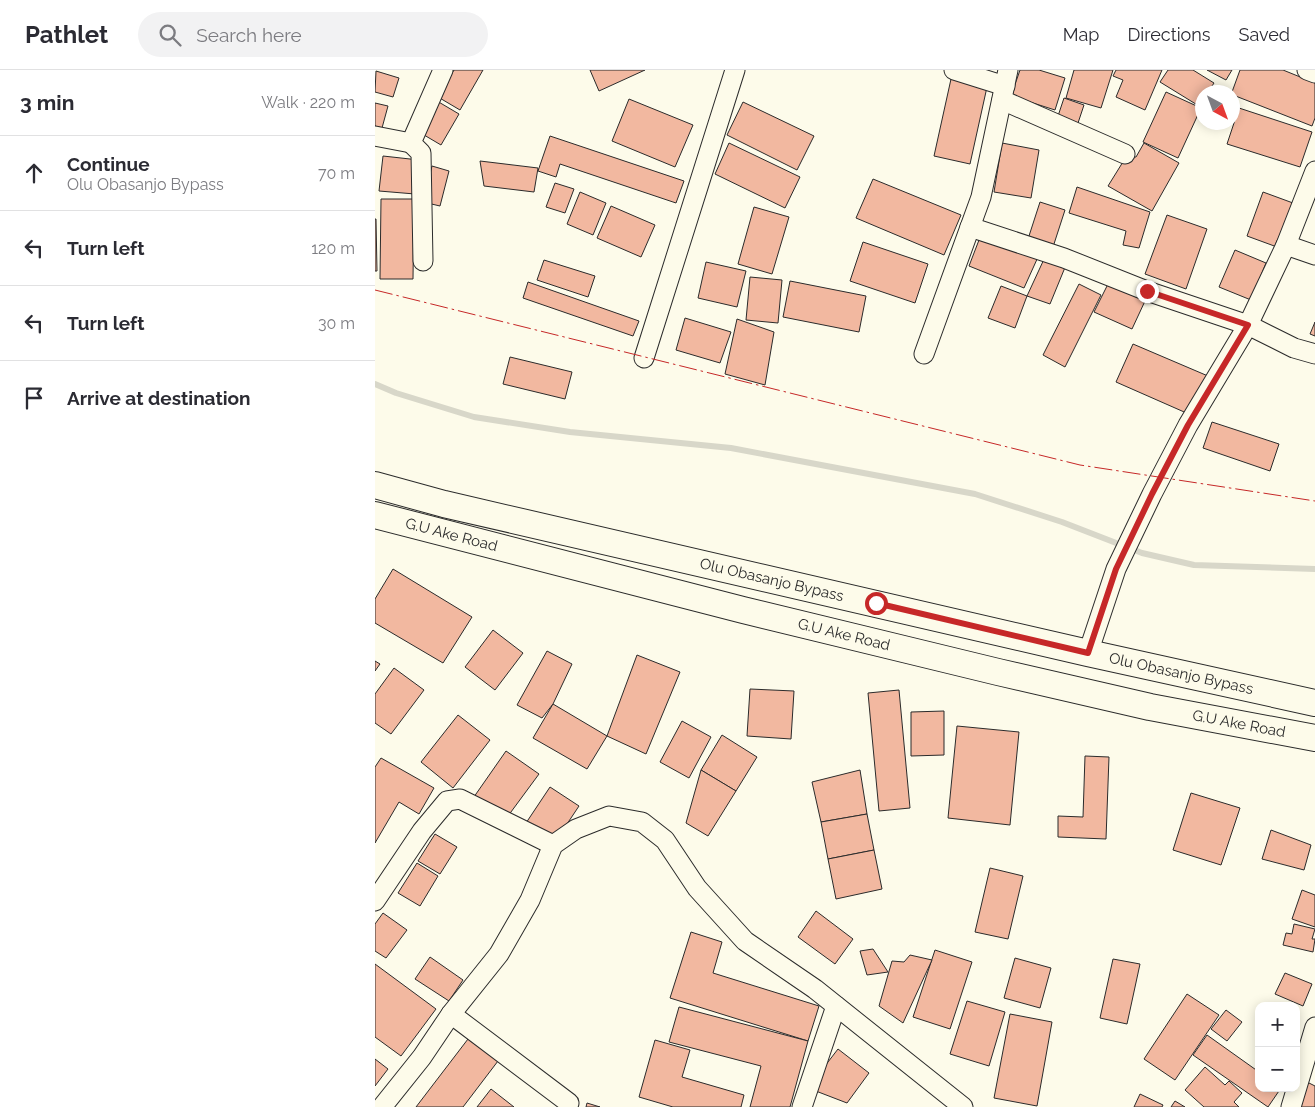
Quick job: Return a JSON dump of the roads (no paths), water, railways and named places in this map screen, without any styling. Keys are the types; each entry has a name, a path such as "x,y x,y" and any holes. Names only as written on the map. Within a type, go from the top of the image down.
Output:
{"main road":[{"name":"Olu Obasanjo Bypass","path":"375,485 453,506 1088,653 1315,703"},
{"name":"G.U Ake Road","path":"375,515 716,603 998,672 1150,707 1315,738"}],"street":[{"path":"411,143 443,70"},
{"path":"644,358 735,70"},
{"path":"954,70 1005,85 1125,154"},
{"path":"1307,70 1315,73"},
{"path":"924,354 981,197 1005,85"},
{"path":"375,136 411,143 421,153 423,261"},
{"path":"1088,653 1116,569 1188,425 1248,325 1286,245 1315,171"},
{"path":"971,227 1064,258 1147,291 1248,325 1294,348 1315,354"},
{"path":"1286,245 1315,255"},
{"path":"376,899 447,800 460,800 553,845"},
{"path":"382,1107 422,1057 451,1014 499,954 530,900 553,845 576,829 609,816 642,822 665,840 697,888 745,941 815,989 963,1107"},
{"path":"802,1107 836,1006"},
{"path":"451,1014 569,1103"},
{"path":"1291,1107 1315,1027"}],"waterway":[{"path":"375,384 396,393 474,417 570,432 731,448 975,494 1062,522 1142,553 1194,565 1315,569"}]}
